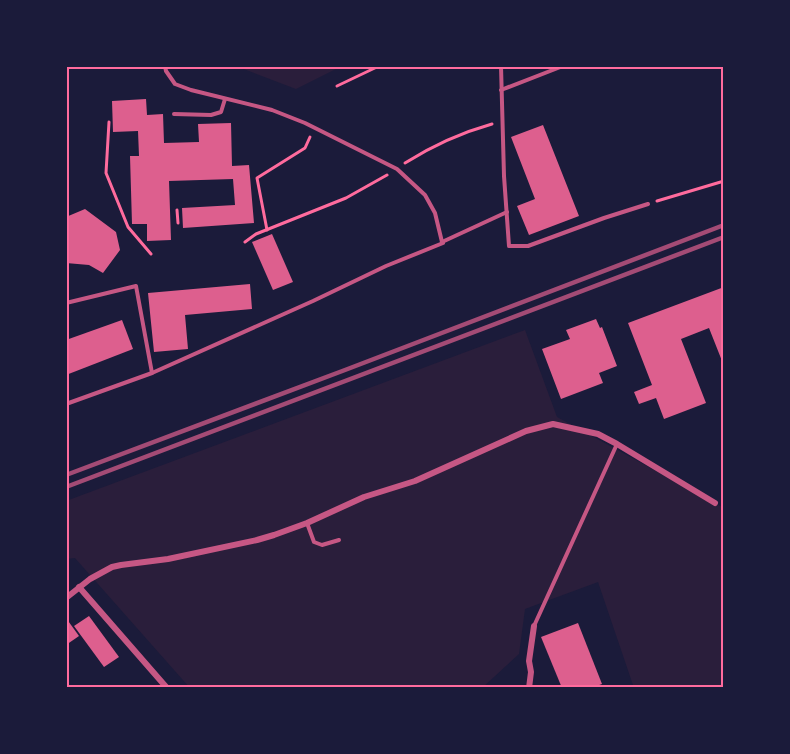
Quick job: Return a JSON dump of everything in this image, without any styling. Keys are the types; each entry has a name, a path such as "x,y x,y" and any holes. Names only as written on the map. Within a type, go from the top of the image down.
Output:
{"street":[{"path":"66,598 102,572 121,565 168,559 266,538 307,523 363,497 415,480 526,431 553,424 598,434 715,503"},
{"path":"79,587 167,688"},
{"path":"529,688 531,672 529,661 534,626"}],"lane":[{"path":"165,66 175,84 272,110 305,123 397,169 424,195 435,213 442,242"},
{"path":"501,66 504,176 509,246 528,246 648,204"},
{"path":"501,90 563,66"},
{"path":"174,114 211,115 221,112 225,99"},
{"path":"66,404 152,373 507,212"},
{"path":"66,303 136,286 152,373"},
{"path":"534,626 617,444"},
{"path":"307,523 314,542 322,545 339,540"}],"path":[{"path":"337,86 380,66"},
{"path":"109,122 106,173 128,227 151,254"},
{"path":"245,242 256,234 359,192 438,144 460,134 502,122"},
{"path":"267,230 257,178 305,148"},
{"path":"648,204 724,181"},
{"path":"177,210 178,223"}],"shaded area":[{"path":"236,66 342,66 296,89"},
{"path":"525,330 557,417 724,508 724,688 634,688 598,582 525,609 519,654 482,688 190,688 75,558 66,559 66,501"}],"building":[{"path":"146,99 147,115 163,114 164,143 199,142 198,124 231,123 232,166 249,165 254,223 183,228 182,208 235,205 233,179 169,181 171,240 147,241 147,224 132,224 130,156 139,156 138,131 113,132 112,101"},
{"path":"543,125 579,216 529,235 517,206 535,199 511,137"},
{"path":"85,209 116,232 120,250 103,273 89,265 66,263 66,217"},
{"path":"272,234 293,282 273,290 252,242"},
{"path":"250,284 252,309 185,315 188,349 154,352 148,293"},
{"path":"724,287 724,366 709,328 681,339 706,403 664,419 656,398 639,404 634,392 652,385 628,323"},
{"path":"596,319 600,328 602,327 617,366 599,373 603,383 561,399 542,349 570,339 566,330"},
{"path":"122,320 133,349 66,375 66,340"},
{"path":"89,616 119,657 104,667 74,626"},
{"path":"66,618 79,636 66,645"},
{"path":"578,623 602,684 591,688 562,688 541,637"}],"railway":[{"path":"66,475 724,225"},
{"path":"66,487 724,237"}]}
